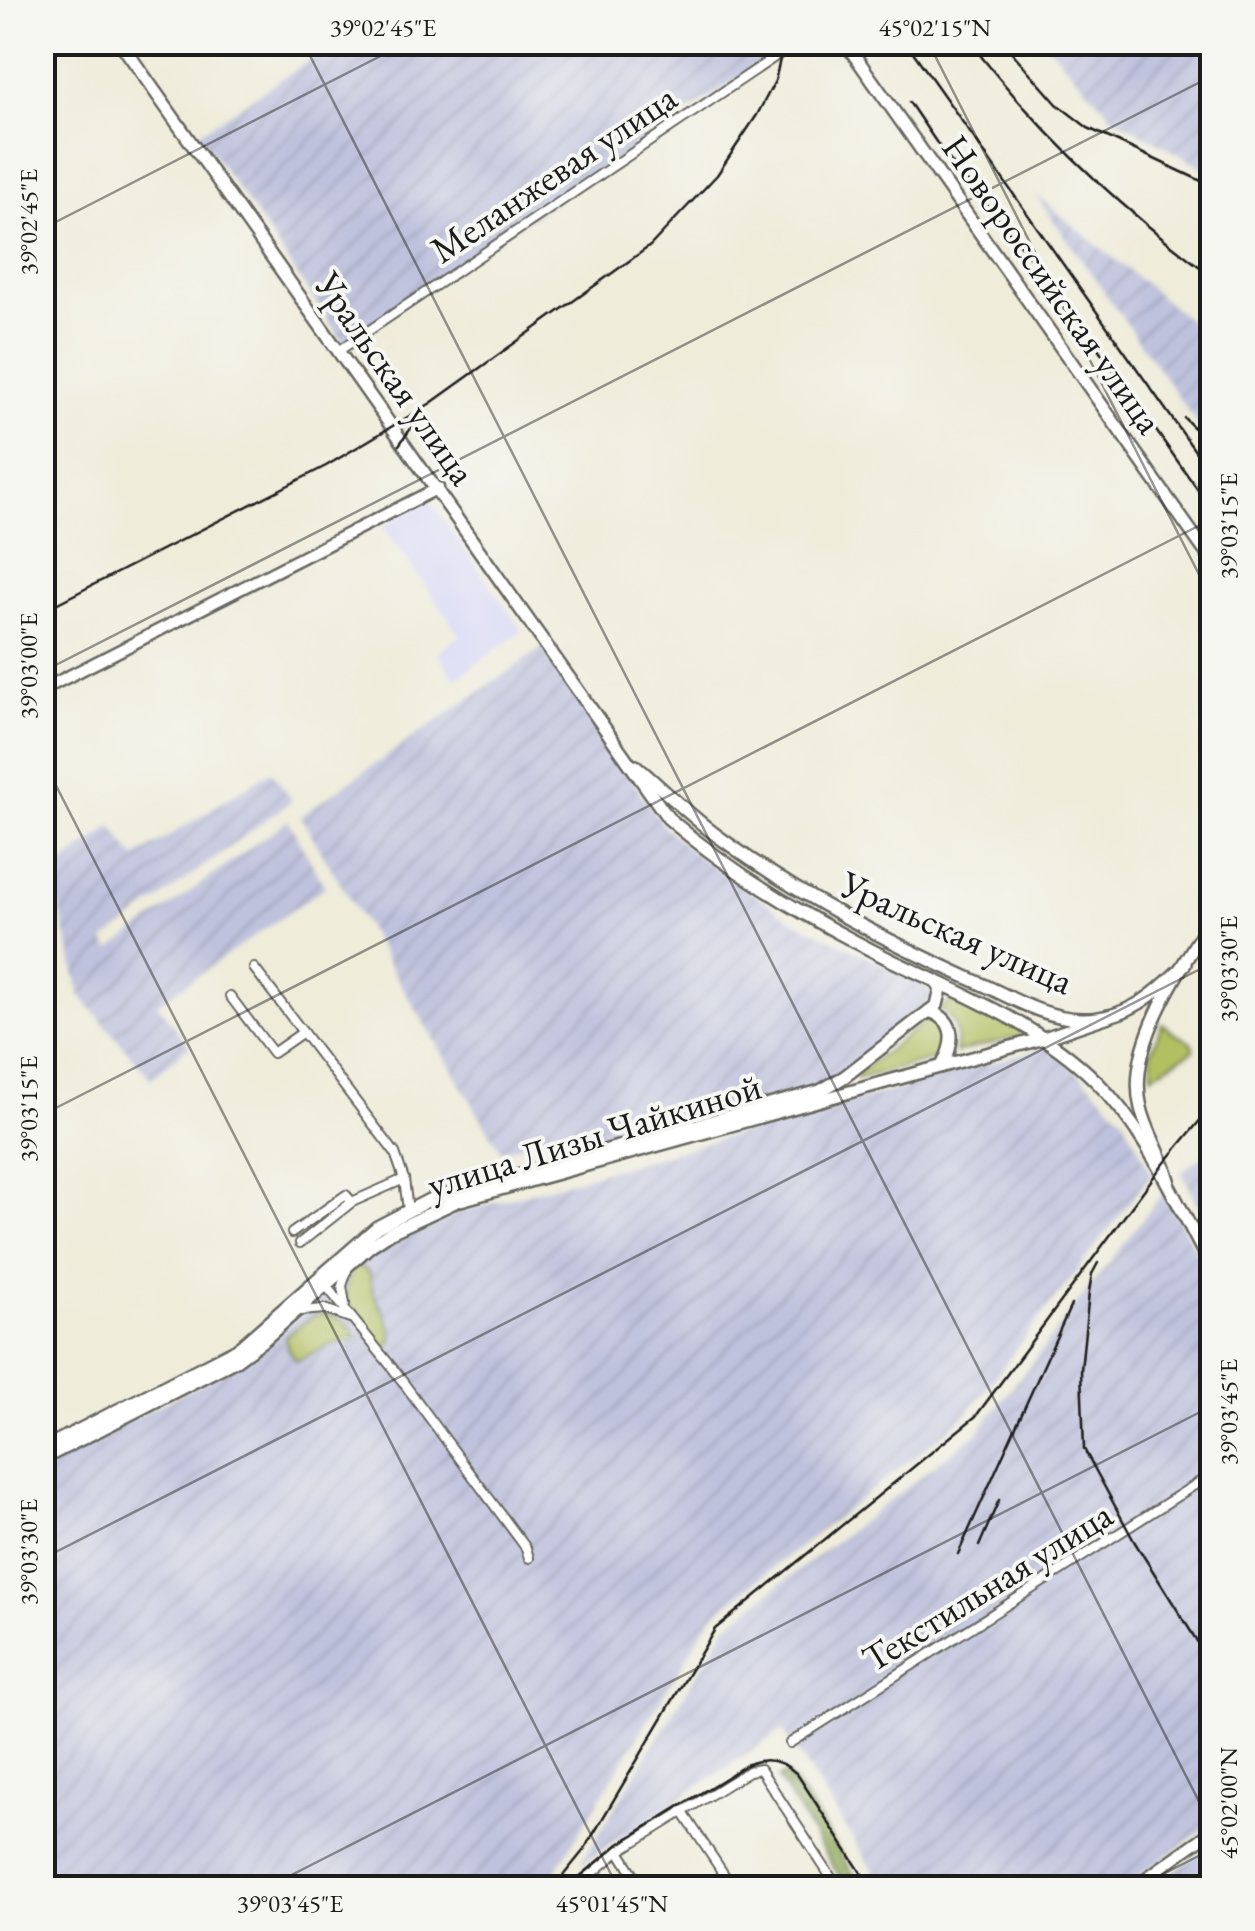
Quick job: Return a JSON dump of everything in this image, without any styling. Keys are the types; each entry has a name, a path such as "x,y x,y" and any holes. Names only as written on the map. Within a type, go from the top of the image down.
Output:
{"main road":[{"name":"Уральская улица","path":"120,42 668,818 701,847 798,909 1044,1038 1117,1103 1204,1250"},
{"name":"Новороссийская улица","path":"845,42 1212,561"},
{"name":"Уральская улица","path":"618,750 723,840 840,915 1036,1009 1059,1017 1109,1016 1146,1001 1185,964"},
{"path":"693,816 701,847"},
{"path":"840,915 842,924 858,942"},
{"path":"1117,1103 1133,1099 1153,1021 1212,917"},
{"path":"813,1097 844,1078 929,1011 940,998 936,981"},
{"path":"929,1011 946,1018 954,1039 942,1066"},
{"path":"813,1097 942,1066 1109,1016"},
{"path":"1138,1088 1141,1111 1172,1191 1212,1266"},
{"name":"улица Лизы Чайкиной","path":"42,1459 236,1360 296,1312 377,1227 408,1210 453,1190 813,1097"},
{"name":"улица Лизы Чайкиной","path":"42,1450 239,1348 391,1232 457,1201 813,1097"}],"street":[{"name":"Меланжевая улица","path":"340,350 796,42"},
{"path":"42,690 438,488"},
{"path":"254,968 396,1153 408,1210"},
{"path":"230,996 273,1054 303,1032"},
{"path":"300,1244 352,1202 404,1179"},
{"path":"292,1232 346,1195 352,1202"},
{"path":"355,1321 346,1307 342,1286 344,1272 357,1256"},
{"path":"322,1281 526,1548 529,1558"},
{"path":"296,1312 325,1308 355,1321"},
{"name":"Текстильная улица","path":"790,1743 1212,1474"},
{"path":"575,1888 618,1851 749,1771 760,1769 838,1888"},
{"path":"682,1812 734,1888"},
{"path":"1132,1888 1212,1831"},
{"path":"618,1851 642,1888"}],"shaded area":[{"path":"336,43 791,43 344,343 199,133"},
{"path":"1046,43 1212,43 1212,173 1113,117"},
{"path":"1035,194 1196,326 1212,334 1212,445"},
{"path":"430,500 522,631 456,679 437,653 460,635 383,526"},
{"path":"544,647 663,826 696,855 792,920 931,987 931,1000 923,1011 841,1075 809,1090 638,1138 585,1148 579,1128 501,1151 300,816"},
{"path":"271,771 292,800 104,941 111,950 288,820 325,887 157,1004 189,1046 151,1079 81,996 51,873 112,826 135,858"},
{"path":"1047,1047 1123,1117 1152,1173 964,1417 712,1616 545,1888 43,1888 43,1465 253,1357 353,1265 374,1250 453,1214"},
{"path":"1212,1125 1212,1236 1182,1172 1209,1151 1202,1141"},
{"path":"1165,1190 1212,1285 1212,1824 1121,1888 885,1888 783,1730 580,1865 727,1625 977,1433"},
{"path":"1212,1844 1212,1888 1150,1888"}],"green space":[{"path":"955,998 1029,1034 955,1053 955,1029 940,1009"},
{"path":"931,1016 947,1029 946,1050 939,1058 857,1079 857,1074"},
{"path":"1162,1023 1192,1042 1194,1050 1152,1075 1151,1053"},
{"path":"358,1264 370,1274 374,1293 388,1321 392,1341 387,1347 380,1347 347,1303 346,1286 353,1265"},
{"path":"325,1314 345,1322 356,1339 332,1344 297,1361 285,1336 315,1315"},
{"path":"786,1774 863,1888 847,1888 778,1779"}],"tram line":[{"path":"566,1888 619,1844 746,1765 767,1760 785,1765 797,1774 871,1888"}],"railway":[{"path":"42,611 326,466 431,403 650,246 717,175 757,115 775,81 784,42"},
{"path":"906,42 1212,475"},
{"path":"970,42 1024,107 1083,168 1212,276"},
{"path":"1003,42 1057,104 1088,128 1212,186"},
{"path":"909,102 943,152 1057,290 1212,510"},
{"path":"399,445 422,413"},
{"path":"1184,418 1212,445"},
{"path":"553,1888 584,1850 715,1629 976,1416 1158,1171 1212,1106"},
{"path":"1098,1263 1089,1292 1081,1370 1084,1449 1134,1541 1212,1665"},
{"path":"958,1554 1071,1305"},
{"path":"979,1546 999,1500"}]}
